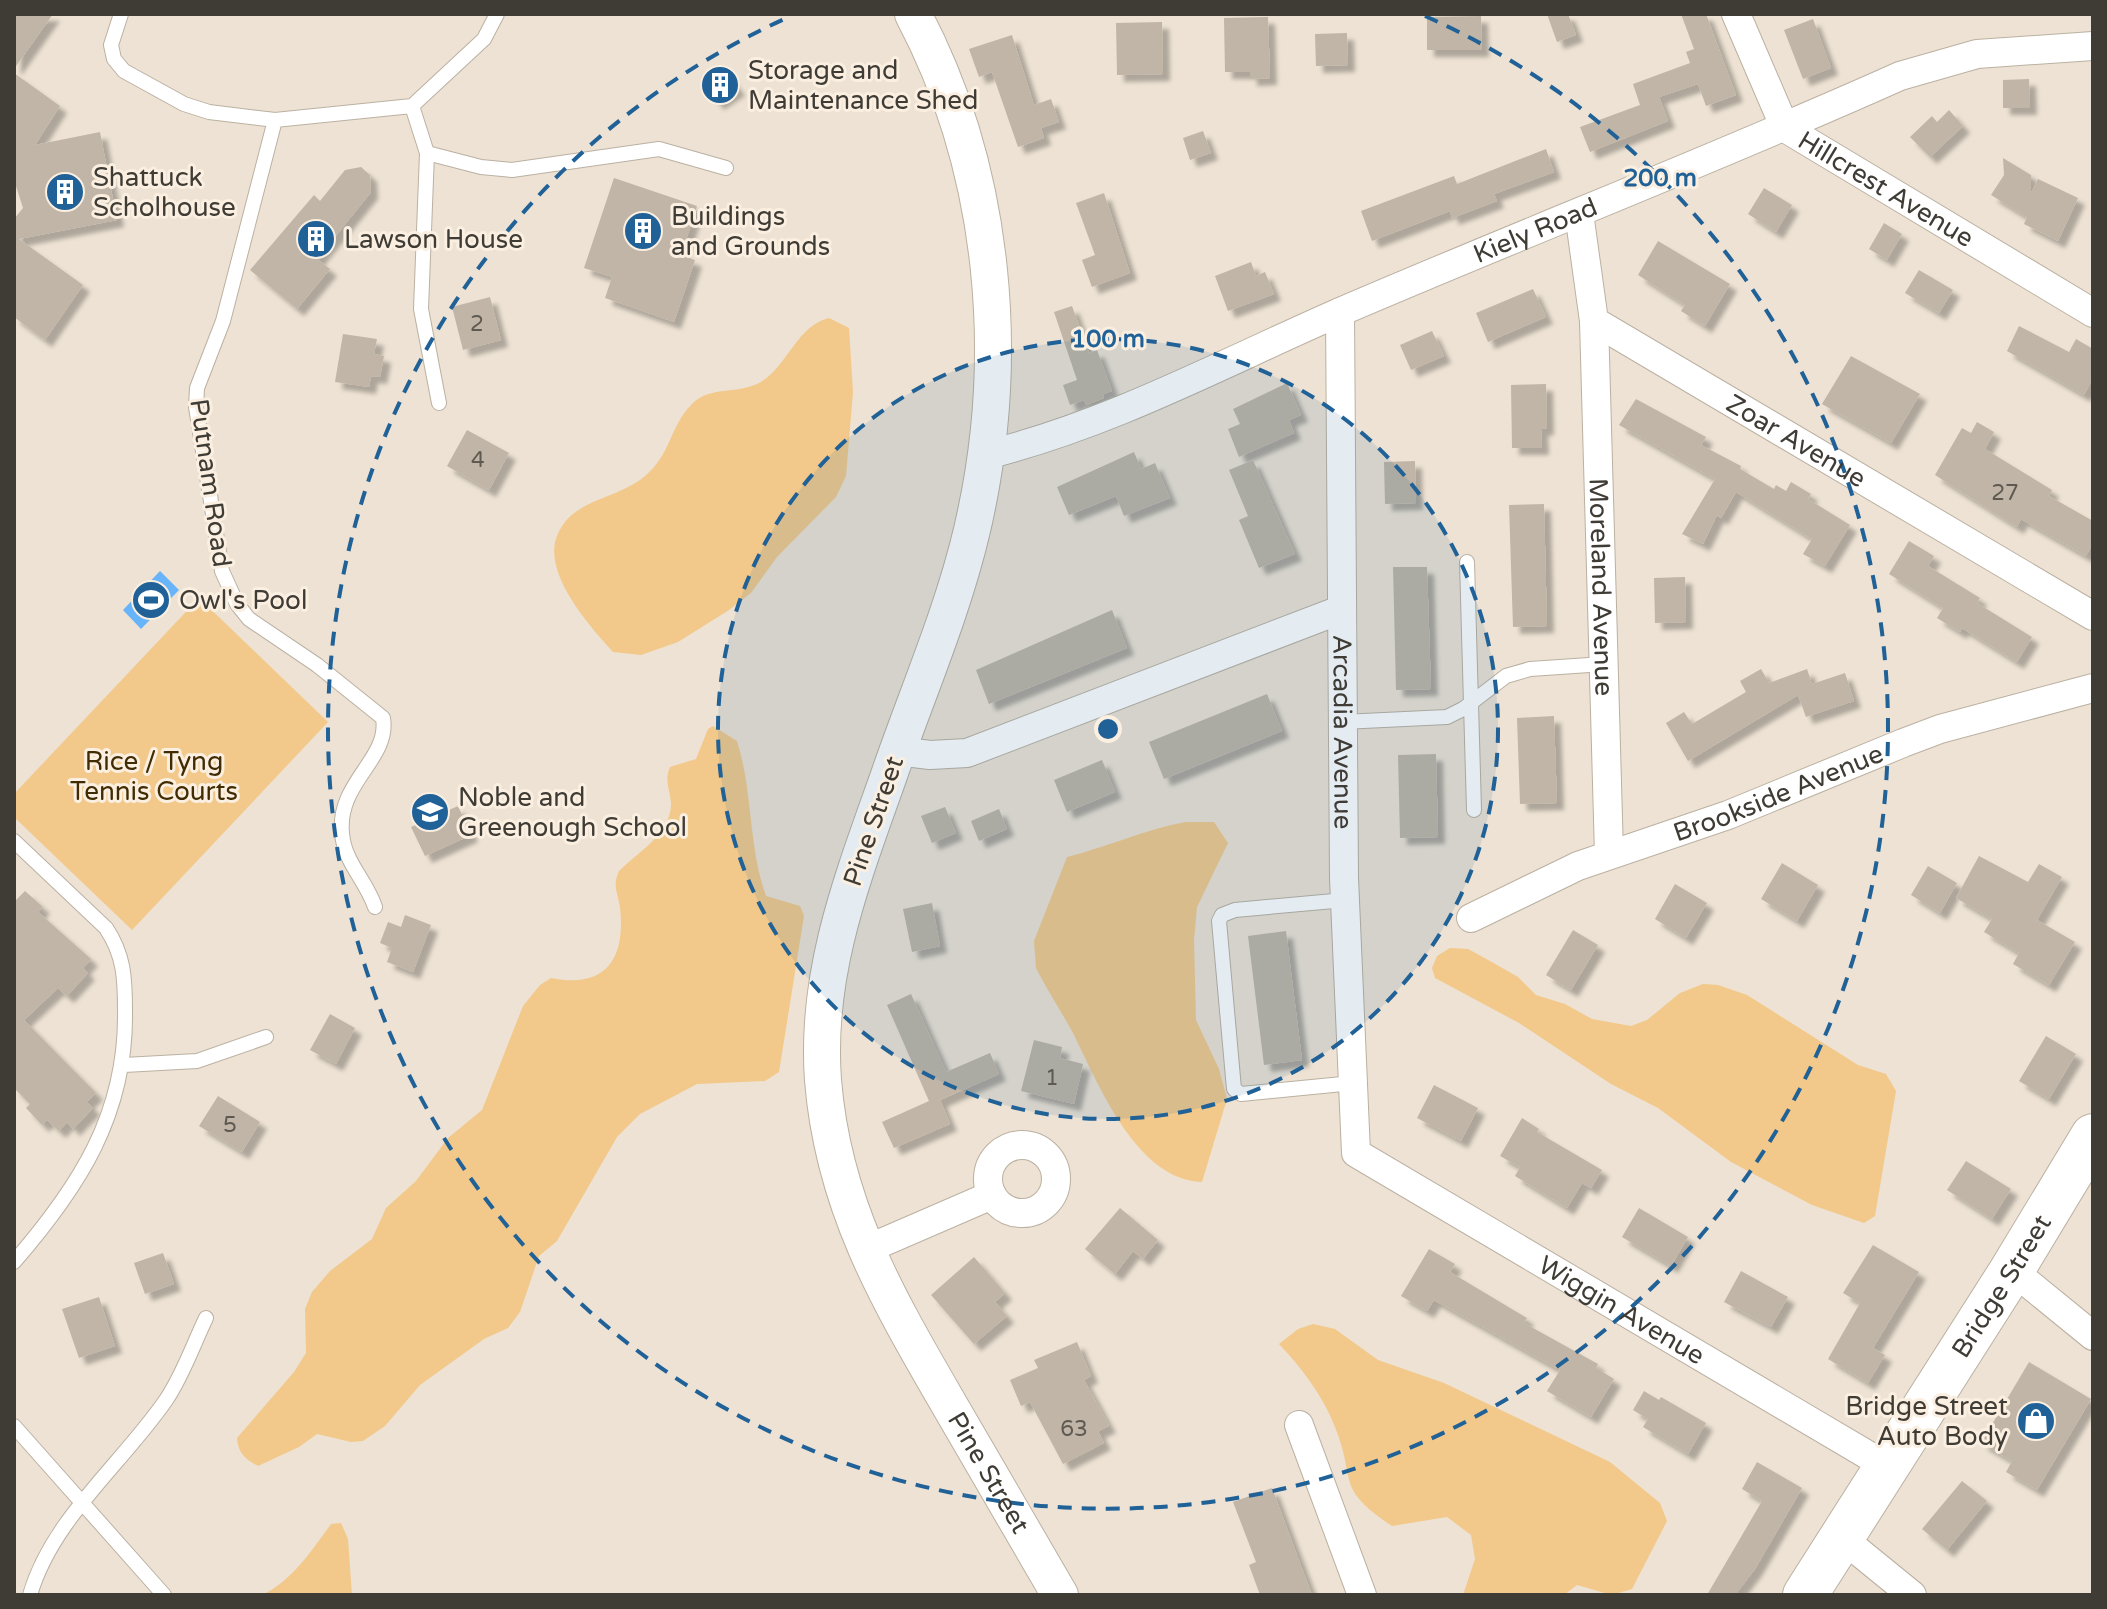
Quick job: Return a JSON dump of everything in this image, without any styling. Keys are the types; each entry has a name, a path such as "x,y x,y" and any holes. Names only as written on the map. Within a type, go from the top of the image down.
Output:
{"main road":[{"name":"Bridge Street","path":"1805,1595 2012,1270 2093,1136"}],"street":[{"name":"Hillcrest Avenue","path":"1736,14 1785,128 2093,313"},
{"name":"Pine Street","path":"922,17 963,142 987,253 995,371 986,455 960,573 836,930 823,1007 823,1080 833,1151 850,1213 865,1250 890,1301 1060,1595"},
{"name":"Kiely Road","path":"986,455 1031,444 1109,415 1340,312 1785,128 1900,76 1977,54 2093,46"},
{"path":"1579,213 1594,321"},
{"name":"Arcadia Avenue","path":"1340,312 1340,610 1345,900 1356,1153"},
{"name":"Zoar Avenue","path":"1594,321 2093,616"},
{"name":"Moreland Avenue","path":"1594,321 1609,854"},
{"path":"897,751 930,755 967,753 1340,610"},
{"name":"Brookside Avenue","path":"1471,918 1609,854 1728,815 1940,729 2093,688"},
{"name":"Wiggin Avenue","path":"1356,1153 1888,1467"},
{"path":"865,1250 992,1195"},
{"path":"2012,1270 2093,1336"},
{"path":"1299,1425 1362,1595"},
{"path":"1842,1538 1912,1595"}],"lane":[{"path":"121,14 111,45 114,59 124,71 184,104 209,112 275,120 412,106 484,39 497,14"},
{"path":"412,106 427,153 421,309 439,403"},
{"name":"Putnam Road","path":"275,120 223,321 201,369 196,407 222,571 237,604 270,636 317,665 383,718 382,741 344,801 341,816 347,857 370,892 375,907"},
{"path":"427,153 481,167 512,170 659,149 726,168"},
{"path":"1467,562 1474,810"},
{"path":"1342,722 1447,717 1506,676 1530,669 1604,664"},
{"path":"14,841 106,928 117,944 125,977 124,1065 111,1108 78,1183 14,1262"},
{"path":"1345,900 1235,910 1222,915 1219,921 1234,1089 1241,1094 1353,1083"},
{"path":"124,1065 152,1067 197,1061 266,1037"},
{"path":"30,1595 45,1557 168,1398 206,1318"},
{"path":"14,1426 164,1595"}],"green space":[{"path":"829,318 849,328 853,392 846,476 836,497 777,557 751,593 729,610 678,642 641,655 613,652 581,614 562,582 554,551 563,524 582,508 629,487 650,471 684,414 698,399 715,392 759,383 777,368 808,329"},
{"name":"Rice / Tyng Tennis Courts","path":"199,598 328,722 132,930 14,817 14,794"},
{"path":"713,726 737,741 746,779 756,857 766,896 800,906 804,916 779,1072 765,1081 697,1084 640,1114 617,1137 557,1241 539,1256 520,1312 508,1328 484,1339 420,1385 385,1426 363,1441 351,1442 317,1434 299,1447 258,1466 253,1463 241,1452 237,1438 294,1372 306,1353 305,1309 312,1292 330,1271 372,1239 386,1208 416,1181 448,1138 482,1110 523,1006 540,985 551,978 585,979 608,966 615,956 621,926 616,885 619,871 652,842 666,824 671,803 667,780 670,767 696,759 708,729"},
{"path":"1186,822 1214,822 1228,843 1197,907 1194,940 1196,1020 1219,1069 1227,1099 1202,1182 1179,1177 1158,1165 1122,1126 1036,968 1034,941 1067,857"},
{"path":"1450,948 1468,949 1490,961 1518,977 1536,995 1565,1004 1592,1019 1631,1026 1647,1020 1680,993 1703,984 1718,985 1747,995 1858,1065 1886,1074 1896,1091 1875,1216 1864,1223 1812,1205 1731,1162 1658,1108 1611,1084 1519,1023 1435,978 1432,968 1437,956"},
{"path":"1313,1324 1335,1329 1378,1360 1444,1383 1610,1462 1660,1503 1667,1521 1632,1589 1612,1595 1577,1585 1564,1595 1463,1595 1475,1559 1471,1535 1447,1517 1392,1526 1354,1492 1335,1427 1324,1404 1304,1373 1279,1344 1298,1329"},
{"path":"341,1523 348,1539 352,1595 262,1595 292,1573 331,1524"}],"water":[{"name":"Owl's Pool","path":"160,571 179,590 141,629 123,610"}],"building":[{"path":"14,14 53,14 14,69"},
{"path":"1547,14 1568,14 1576,35 1557,42"},
{"path":"1681,14 1706,14 1736,95 1706,106 1698,84 1659,97 1668,121 1590,152 1580,127 1640,105 1633,84 1690,63 1686,52 1694,49"},
{"path":"1481,16 1482,50 1427,50 1427,17"},
{"path":"1268,17 1270,78 1250,79 1250,72 1225,72 1224,18"},
{"path":"1813,19 1831,68 1803,79 1784,30"},
{"path":"1162,22 1163,74 1117,75 1116,23"},
{"path":"1347,33 1348,65 1316,66 1315,34"},
{"path":"1012,35 1034,105 1051,99 1059,122 1041,128 1044,138 1018,147 992,72 979,77 969,49"},
{"name":"Storage and Maintenance Shed","path":"722,66 738,89 717,103 701,80"},
{"name":"Shattuck Scholhouse","path":"14,73 60,106 35,145 100,132 117,220 19,239 83,285 45,340 14,317 14,219 23,208 14,180"},
{"path":"2029,79 2030,108 2003,108 2003,80"},
{"path":"1949,110 1963,126 1930,157 1910,137 1932,116 1937,122"},
{"path":"1203,131 1211,153 1190,160 1183,138"},
{"path":"1546,149 1554,172 1494,194 1497,201 1452,218 1450,211 1372,241 1361,211 1454,176 1457,184"},
{"path":"2003,158 2031,175 2031,193 2038,179 2078,198 2058,241 2024,224 2027,217 1991,195 2004,175"},
{"name":"Lawson House","path":"361,167 370,175 371,192 317,259 330,269 297,309 250,270 314,195 320,201 345,170"},
{"name":"Buildings and Grounds","path":"614,178 697,206 681,255 695,260 674,322 605,298 612,277 584,268"},
{"path":"1764,188 1792,205 1776,232 1748,214"},
{"path":"1104,193 1130,273 1092,287 1082,260 1095,255 1076,203"},
{"path":"1884,223 1902,234 1887,260 1869,249"},
{"path":"1658,241 1730,284 1705,326 1681,311 1685,305 1638,275"},
{"path":"1251,262 1256,276 1265,272 1274,294 1228,311 1215,276"},
{"path":"1919,270 1953,290 1939,313 1905,293"},
{"path":"1533,289 1546,317 1488,342 1476,313"},
{"path":"490,297 501,340 463,350 452,307"},
{"path":"1072,306 1089,353 1097,350 1112,391 1086,405 1084,400 1070,405 1063,385 1077,380 1054,312"},
{"path":"2019,326 2069,352 2076,339 2093,349 2093,378 2084,395 2007,351"},
{"path":"1432,331 1444,356 1411,370 1400,345"},
{"path":"343,334 377,339 374,354 384,356 380,377 371,376 369,387 335,382"},
{"path":"1851,356 1920,394 1891,443 1822,404"},
{"path":"1287,383 1301,415 1289,420 1294,433 1239,457 1228,429 1240,424 1233,409"},
{"path":"1546,384 1547,428 1541,429 1542,448 1512,448 1511,385"},
{"path":"1636,399 1706,437 1701,445 1741,466 1740,469 1774,489 1776,485 1786,491 1791,482 1811,494 1808,499 1850,525 1825,566 1803,554 1812,539 1736,492 1721,518 1717,515 1703,544 1682,534 1715,479 1619,425"},
{"path":"1977,422 1994,432 1985,449 2052,490 2049,496 2093,521 2093,543 2086,556 2021,519 2017,527 1935,475 1962,428 1971,433"},
{"path":"467,430 509,453 489,490 447,466"},
{"path":"1134,452 1141,469 1155,463 1170,498 1124,516 1116,496 1069,515 1057,487"},
{"path":"1253,460 1295,554 1259,568 1239,520 1248,516 1229,470"},
{"path":"1415,461 1416,503 1385,504 1384,462"},
{"path":"1544,504 1547,626 1513,627 1509,505"},
{"path":"1909,541 1934,556 1928,566 1980,598 1977,603 2032,637 2017,662 1962,628 1960,632 1937,618 1943,608 1889,574"},
{"path":"1393,567 1427,567 1431,689 1396,690"},
{"path":"1685,577 1686,622 1655,623 1654,578"},
{"path":"1112,610 1127,648 989,704 976,670"},
{"path":"1761,669 1769,683 1807,669 1812,684 1845,673 1854,701 1806,717 1798,695 1688,761 1666,723 1684,712 1692,724 1746,692 1740,681"},
{"path":"1267,694 1282,731 1164,779 1149,742"},
{"path":"1554,716 1557,803 1520,804 1517,718"},
{"path":"1436,754 1438,837 1400,838 1398,755"},
{"path":"1102,760 1115,792 1067,812 1054,780"},
{"path":"458,806 471,835 425,856 411,827"},
{"path":"945,807 956,833 932,843 921,816"},
{"path":"999,809 1007,829 979,841 971,821"},
{"path":"1979,856 2028,882 2039,864 2062,877 2037,920 2075,942 2049,985 2013,964 2019,953 1984,932 1992,919 1956,898"},
{"path":"1782,863 1818,885 1797,921 1761,899"},
{"path":"1928,866 1957,883 1940,913 1911,895"},
{"path":"1675,884 1707,903 1686,938 1655,919"},
{"path":"25,891 43,907 38,912 91,959 83,968 88,973 67,996 58,988 24,1020 96,1093 87,1102 93,1108 73,1129 67,1122 59,1131 47,1120 42,1125 26,1108 30,1104 14,1088 14,902"},
{"path":"932,903 940,946 912,952 903,909"},
{"path":"405,915 431,925 413,972 387,962 392,948 380,943 388,922 401,927"},
{"path":"1573,930 1598,945 1571,990 1546,975"},
{"path":"1286,931 1302,1060 1264,1065 1248,936"},
{"path":"911,994 946,1072 990,1053 999,1074 940,1100 950,1124 894,1148 882,1122 929,1101 887,1005"},
{"path":"330,1014 355,1028 336,1064 310,1050"},
{"path":"2046,1036 2076,1054 2049,1099 2019,1081"},
{"path":"1034,1040 1062,1047 1060,1058 1083,1064 1074,1104 1021,1091"},
{"path":"1434,1085 1478,1108 1461,1141 1417,1118"},
{"path":"218,1096 260,1122 242,1152 199,1126"},
{"path":"1522,1118 1539,1129 1537,1132 1602,1170 1591,1188 1582,1183 1567,1208 1515,1176 1520,1167 1500,1156"},
{"path":"1966,1161 2011,1189 1992,1219 1947,1190"},
{"path":"1120,1208 1158,1240 1143,1259 1133,1251 1115,1274 1085,1249"},
{"path":"1639,1208 1688,1237 1671,1266 1622,1237"},
{"path":"1873,1245 1919,1272 1873,1348 1885,1355 1868,1383 1828,1359 1860,1303 1843,1293"},
{"path":"1429,1249 1455,1264 1450,1272 1527,1318 1524,1323 1598,1364 1596,1368 1614,1379 1591,1417 1547,1391 1560,1370 1434,1300 1427,1311 1401,1296"},
{"path":"163,1253 174,1284 145,1294 134,1263"},
{"path":"974,1257 1005,1293 995,1302 1007,1316 974,1344 931,1295"},
{"path":"1741,1271 1788,1297 1771,1327 1724,1302"},
{"path":"99,1297 115,1346 79,1358 62,1309"},
{"path":"1077,1342 1091,1376 1084,1380 1109,1426 1098,1431 1104,1443 1063,1464 1030,1402 1021,1406 1010,1380 1038,1368 1034,1360"},
{"name":"Bridge Street Auto Body","path":"2029,1362 2091,1399 2037,1490 2006,1472 2012,1461 1981,1443"},
{"path":"1644,1391 1659,1400 1661,1397 1706,1423 1688,1454 1643,1427 1648,1419 1633,1410"},
{"path":"1757,1462 1802,1488 1755,1569 1735,1595 1707,1595 1762,1501 1742,1489"},
{"path":"1962,1481 1987,1501 1947,1550 1922,1529"},
{"path":"1272,1488 1312,1595 1260,1595 1249,1565 1256,1562 1233,1502"}],"place":[{"name":"Storage and Maintenance Shed","path":"720,85"},
{"name":"Shattuck Scholhouse","path":"65,192"},
{"name":"Buildings and Grounds","path":"643,231"},
{"name":"Lawson House","path":"316,239"},
{"name":"Owl's Pool","path":"151,600"},
{"name":"Noble and Greenough School","path":"430,812"},
{"name":"Bridge Street Auto Body","path":"2036,1421"}]}
